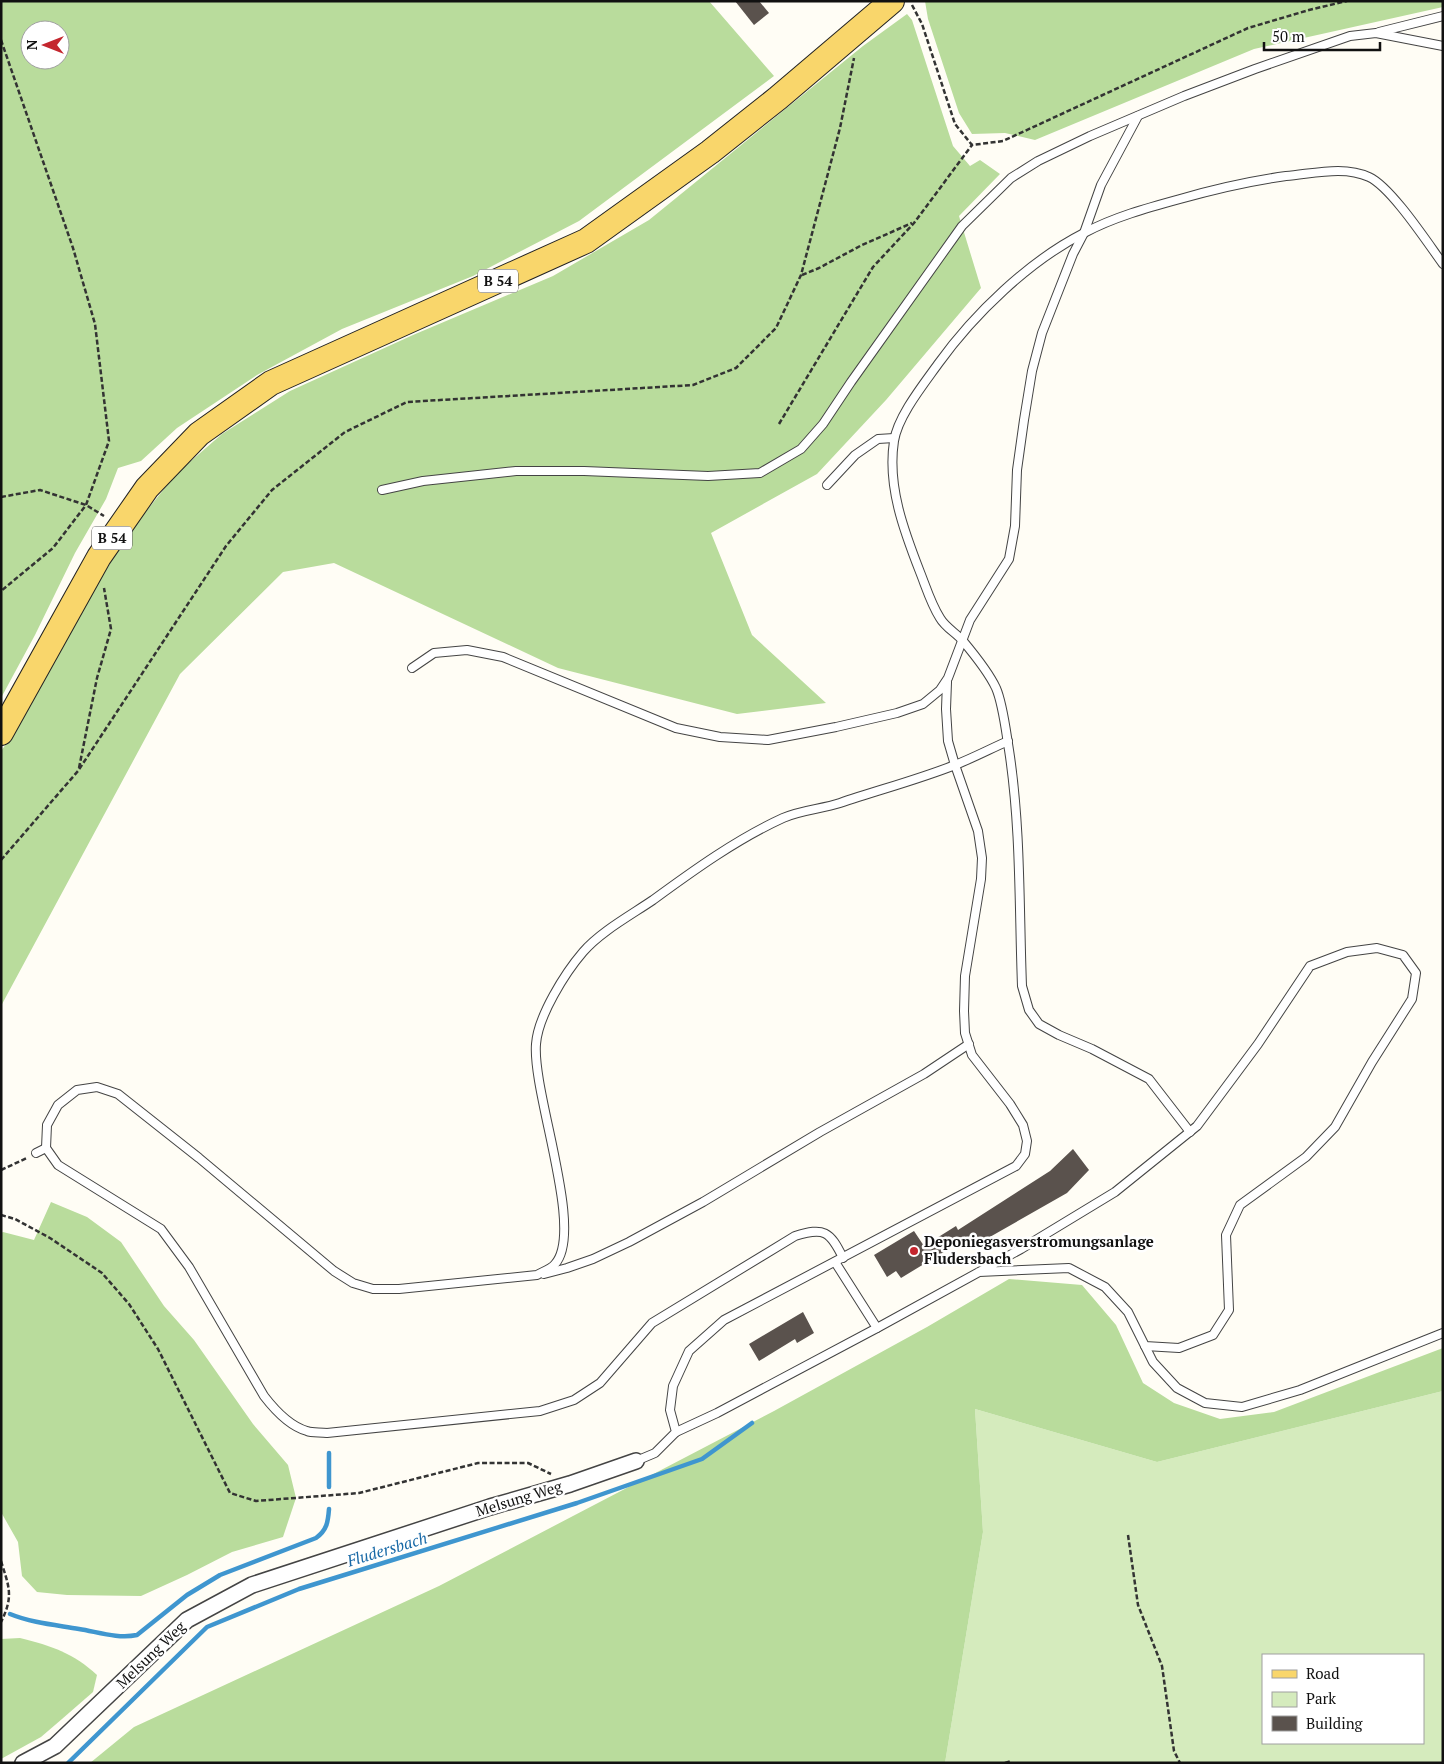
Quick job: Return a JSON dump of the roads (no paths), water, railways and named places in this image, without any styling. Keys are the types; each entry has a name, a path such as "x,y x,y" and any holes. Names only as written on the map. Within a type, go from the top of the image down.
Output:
{"main road":[{"name":"B 54","path":"1,733 99,557 146,488 199,434 271,383 586,241 710,152 778,98 892,1"}],"street":[{"name":"Melsung Weg","path":"23,1763 55,1746 187,1620 252,1585 490,1507 570,1484 636,1461"}],"lane":[{"path":"382,490 423,481 516,471 584,471 708,476 760,474 801,449 823,424 962,226 1011,178 1090,136 1210,86 1350,36 1376,32 1443,16"},
{"path":"1376,32 1443,46"},
{"path":"412,668 434,653 467,650 503,657 676,728 720,737 768,740 897,713 923,704 940,690 947,680 955,664 970,620 1009,559 1015,526 1017,470 1032,371 1042,333 1084,232 1101,185 1138,116"},
{"path":"1190,1132 1149,1080 1092,1048 1059,1035 1039,1024 1029,1010 1022,986 1017,832 1013,776 1008,741 996,688 962,640 941,621 928,593 896,498 892,468 894,438 910,402 943,357 978,316 1015,281 1049,254 1084,232 1133,212 1227,186 1310,174 1351,172 1370,177 1390,195 1443,264"},
{"path":"827,485 855,455 878,439 894,438"},
{"path":"676,1432 670,1410 673,1386 689,1351 724,1320 1016,1166 1025,1154 1027,1141 1023,1125 1010,1104 972,1055 965,1034 965,976 981,879 982,858 978,831 948,741 947,680"},
{"path":"537,1275 555,1264 563,1248 564,1218 558,1175 538,1079 536,1043 546,1008 584,951 605,933 689,874 769,825 786,817 826,807 955,765 1008,741"},
{"path":"636,1461 654,1453 676,1432 717,1414 979,1272 1115,1192 1197,1126 1258,1044 1310,966 1347,952 1377,948 1403,955 1416,973 1412,999 1372,1062 1335,1127 1306,1157 1240,1205 1226,1235 1229,1310 1214,1335 1179,1348 1145,1346"},
{"path":"843,1258 834,1240 824,1233 812,1230 795,1236 652,1323 600,1383 574,1400 540,1411 327,1433 306,1431 291,1423 275,1410 264,1396 189,1267 161,1228 58,1165 46,1148 47,1125 58,1104 77,1090 97,1087 118,1094 334,1271 353,1283 373,1289 399,1289 537,1275 584,1262 629,1242 751,1175 820,1132 924,1074 969,1044"},
{"path":"36,1153 46,1148"},
{"path":"835,1262 876,1328"},
{"path":"979,1272 1069,1268 1104,1286 1128,1312 1153,1362 1177,1388 1205,1403 1242,1407 1300,1390 1443,1333"}],"waterway":[{"name":"Fludersbach","path":"68,1763 207,1627 299,1589 577,1503 702,1459 752,1423"},
{"path":"329,1453 329,1487"},
{"path":"10,1614 35,1622 108,1635 137,1635 187,1595 220,1575 316,1538 323,1532 329,1509"}],"place":[{"name":"Deponiegasverstromungsanlage Fludersbach","path":"914,1251"}]}
